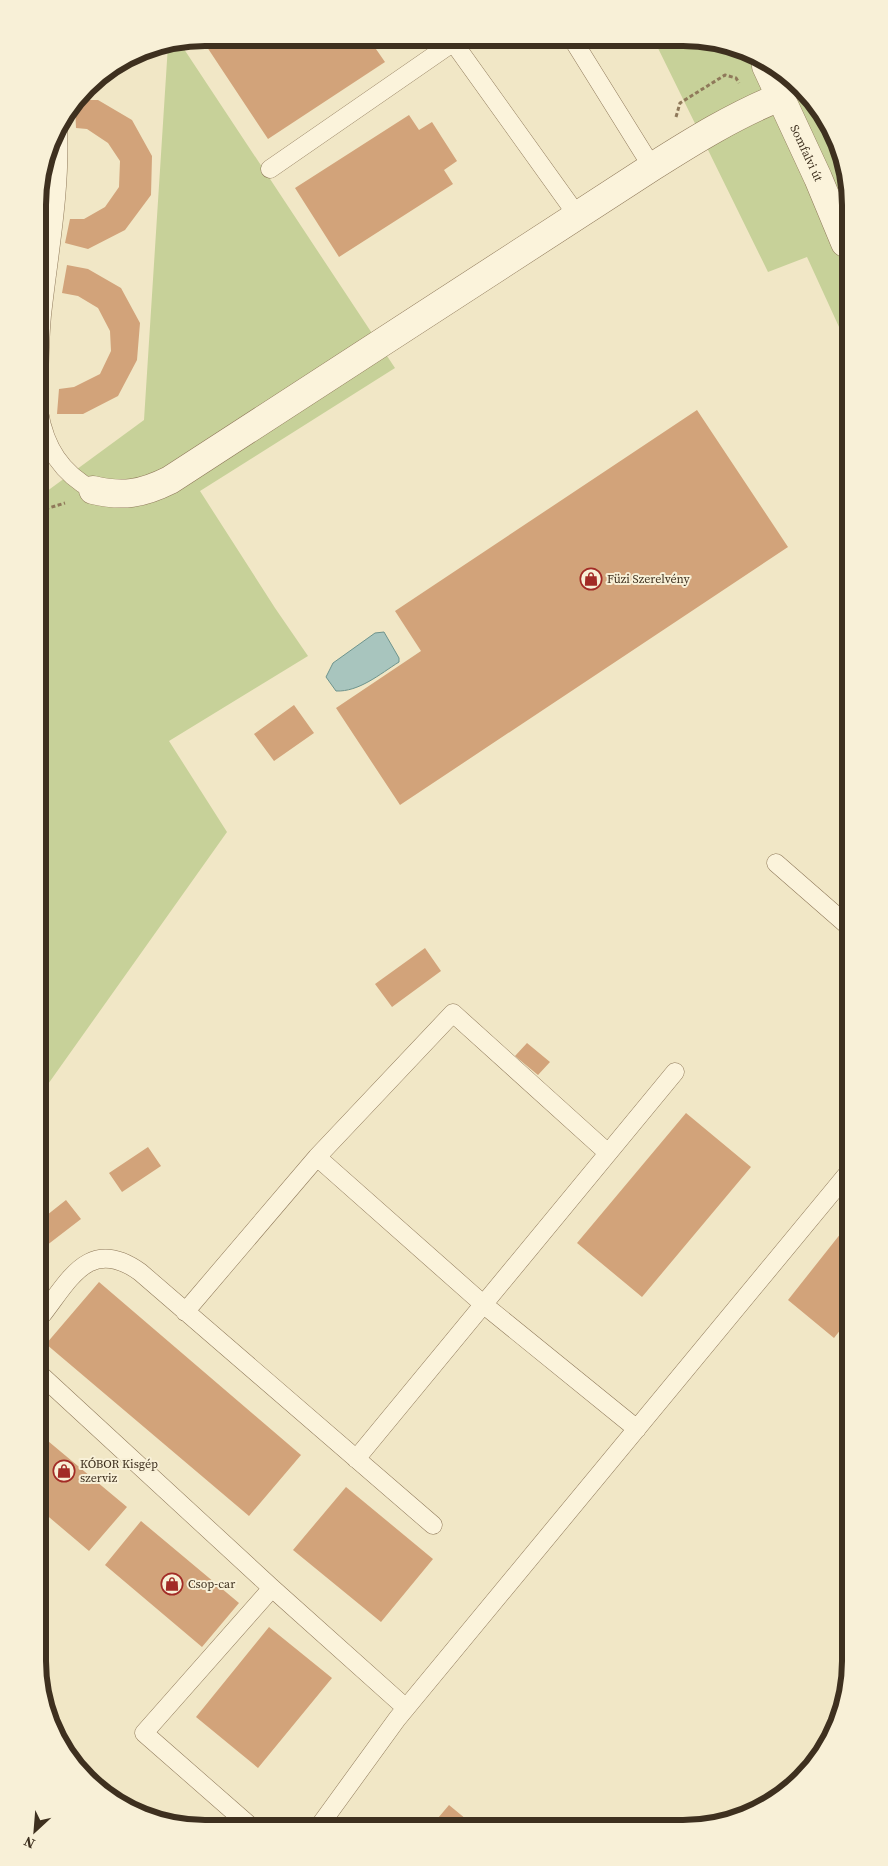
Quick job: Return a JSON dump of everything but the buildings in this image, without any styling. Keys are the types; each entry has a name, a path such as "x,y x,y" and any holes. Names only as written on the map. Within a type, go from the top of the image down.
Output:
{"street":[{"name":"Somfalvi út","path":"769,72 780,97 836,195 842,227"},
{"path":"93,490 109,494 127,494 142,492 170,480 652,166 752,109 780,97"}],"lane":[{"path":"270,169 448,46"},
{"path":"460,46 577,215"},
{"path":"577,46 652,166"},
{"path":"47,275 57,192 59,143"},
{"path":"47,439 57,459 66,471 78,482 93,490"},
{"path":"776,863 842,919"},
{"path":"185,1312 317,1157 453,1013 608,1153"},
{"path":"356,1459 675,1072"},
{"path":"317,1157 483,1304 637,1429"},
{"path":"324,1820 406,1708 841,1180"},
{"path":"46,1310 85,1263 100,1258 127,1263 433,1525"},
{"path":"46,1380 272,1588 406,1708"},
{"path":"243,1820 144,1733 272,1588"}],"green space":[{"path":"657,46 714,49 753,63 771,73 802,100 815,117 825,135 836,164 842,205 842,333 807,257 768,272"},
{"path":"183,48 395,368 200,491 308,656 169,741 227,832 46,1086 47,491 144,420 168,51"}],"water":[{"path":"384,632 399,658 399,662 377,677 353,689 336,691 326,677 333,663 375,633"}],"place":[{"name":"Füzi Szerelvény","path":"591,579"},
{"name":"KÓBOR Kisgép szerviz","path":"64,1471"},
{"name":"Csop-car","path":"172,1584"}]}
